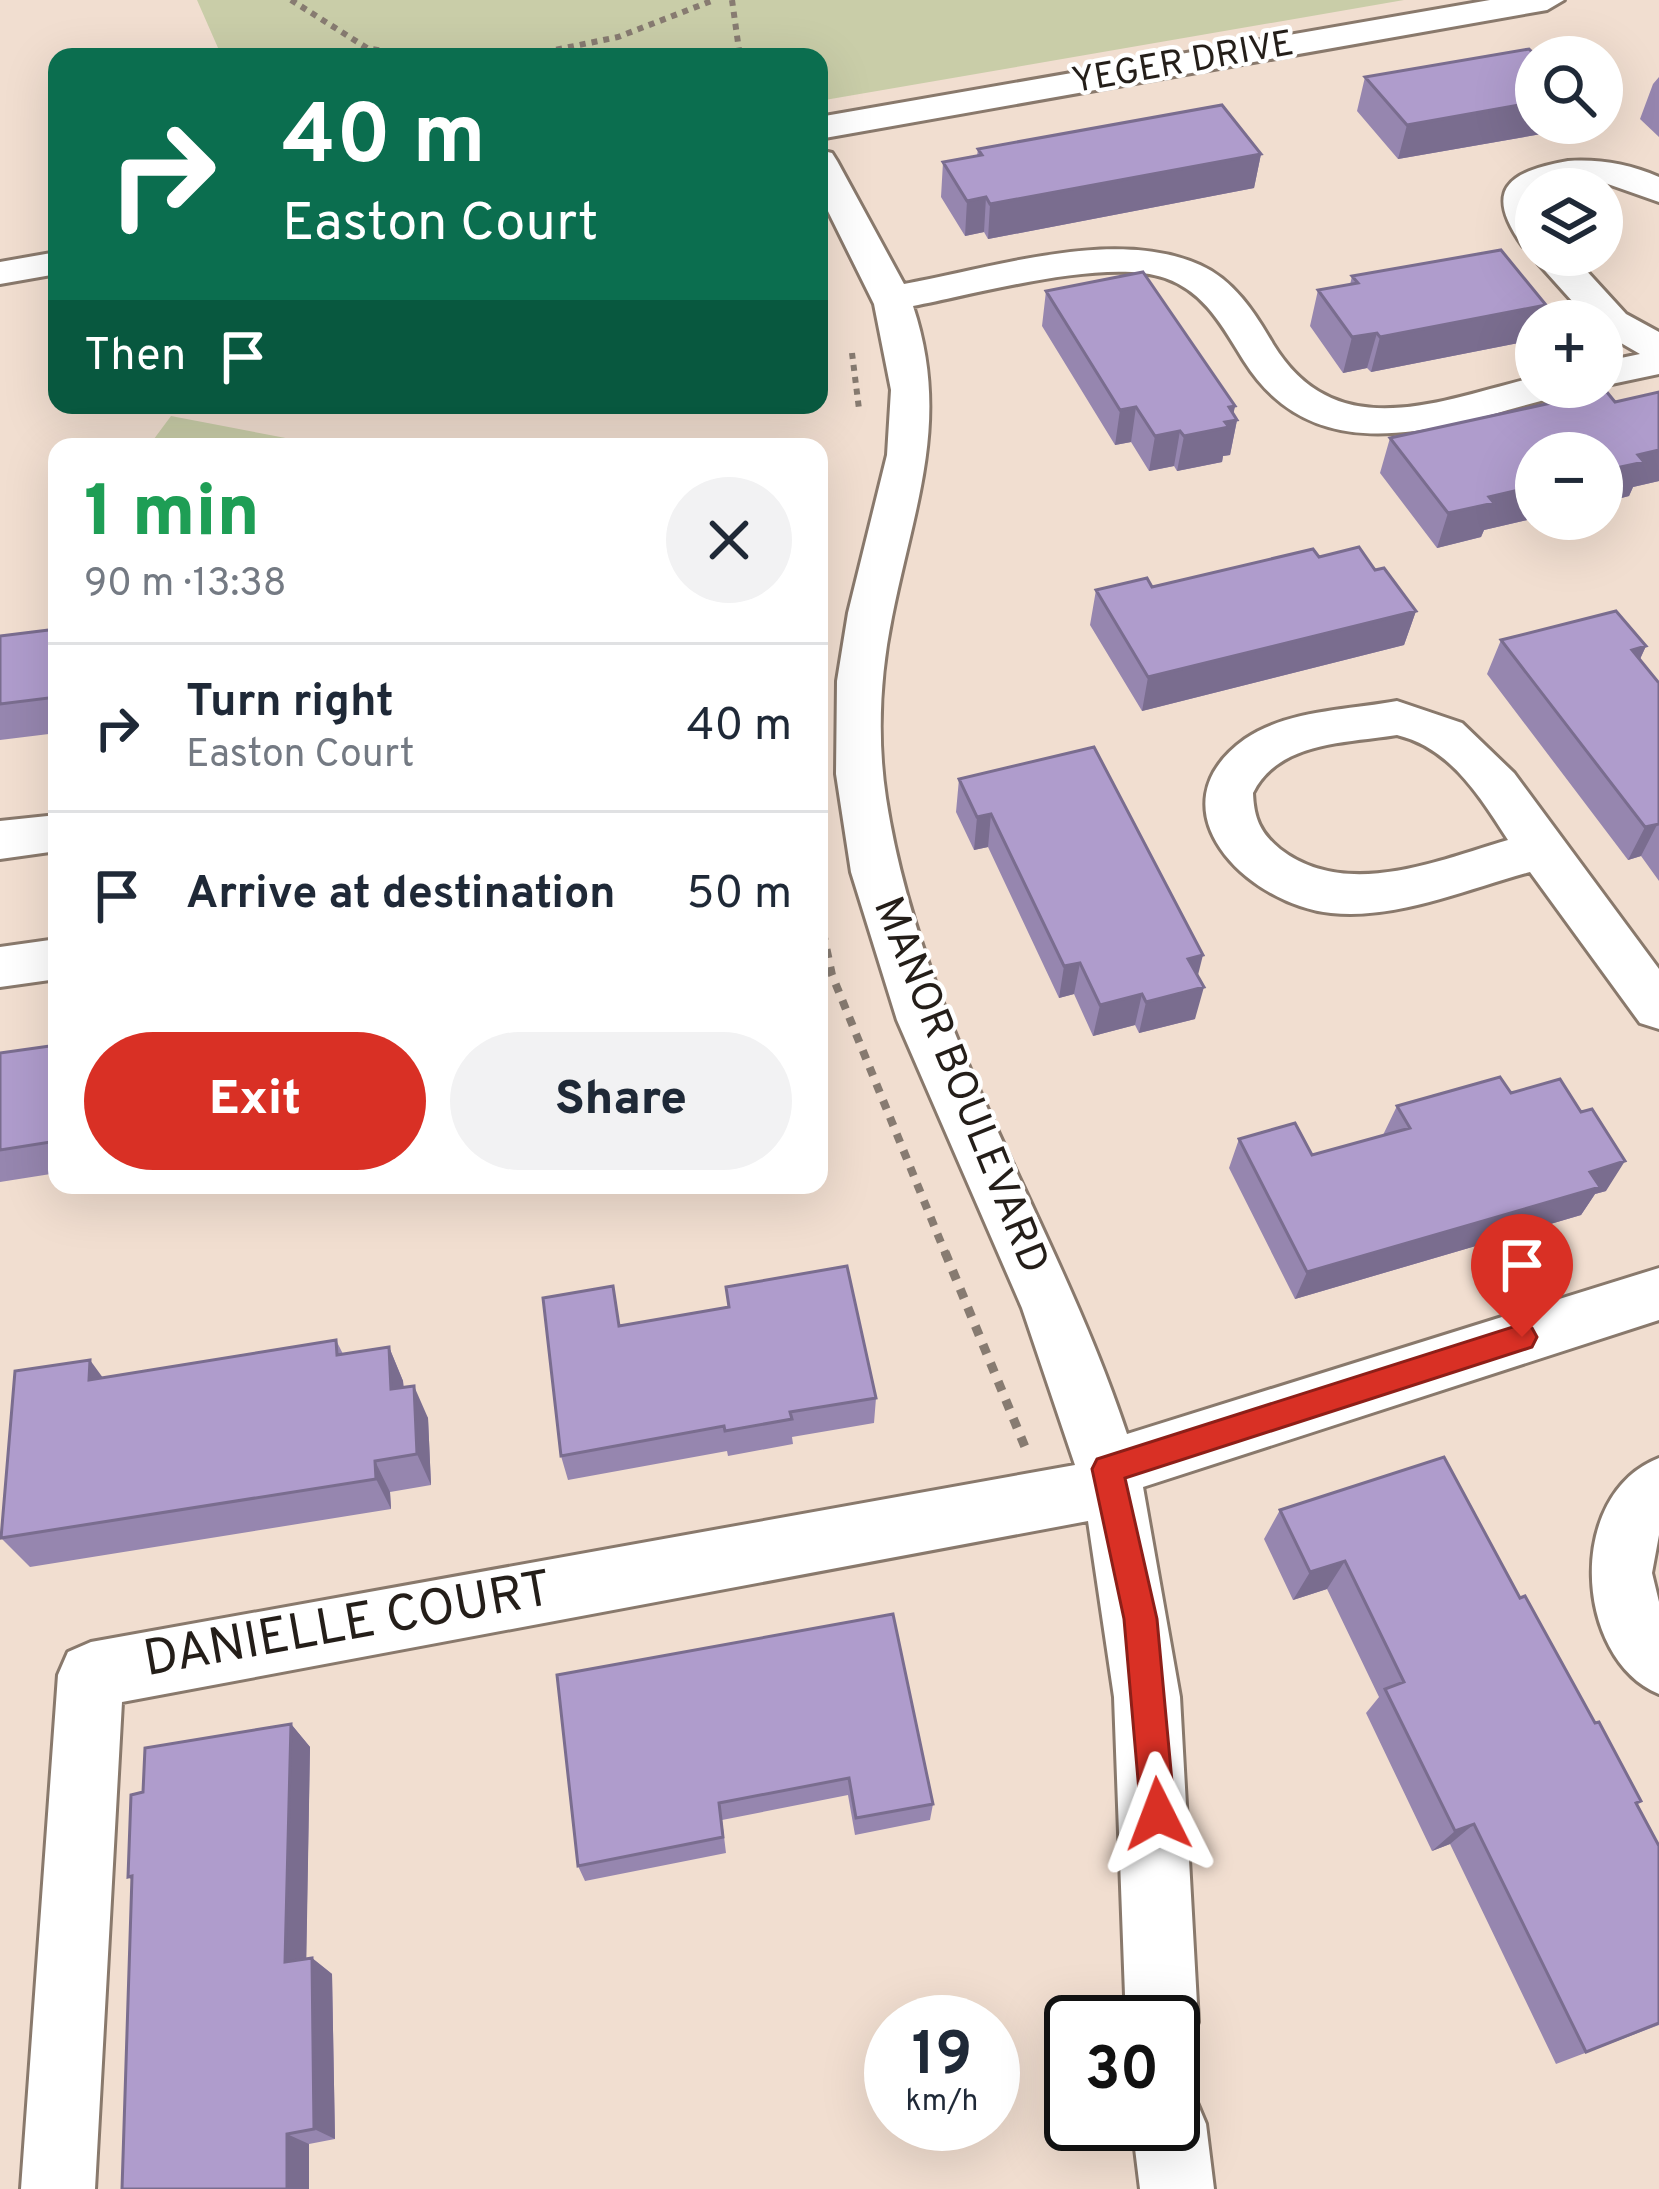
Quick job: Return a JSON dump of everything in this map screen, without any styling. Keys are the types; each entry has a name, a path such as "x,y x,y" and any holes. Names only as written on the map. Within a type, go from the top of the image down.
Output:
{"street":[{"name":"YEGER DRIVE","path":"828,126 1420,11 1547,0"},
{"path":"1623,177 1659,191"},
{"name":"MANOR BOULEVARD","path":"828,178 892,298 907,355 913,422 904,493 867,635 840,795 874,870 896,949 1078,1377 1110,1478 1141,1619 1157,1772 1161,1995"},
{"path":"892,298 1108,259 1140,260 1199,279 1218,296 1283,389 1330,415 1393,421 1515,394"},
{"path":"0,273 48,264"},
{"path":"1570,276 1612,322 1659,348"},
{"path":"1623,370 1659,362"},
{"path":"1541,850 1366,894 1328,893 1291,882 1259,863 1237,837 1228,812 1229,790 1241,767 1286,741 1397,718 1427,722 1451,734 1467,749 1659,1008"},
{"path":"0,841 48,834"},
{"path":"0,967 48,960"},
{"name":"DANIELLE COURT","path":"58,2189 91,1675 1042,1500 1659,1294"},
{"path":"1659,1487 1634,1511 1621,1548 1622,1586 1636,1630 1659,1662"},
{"path":"1172,2151 1177,2189"}],"path":[{"path":"291,0 367,48"},
{"path":"565,48 618,37 714,0"},
{"path":"732,0 739,48"},
{"path":"852,352 861,421"},
{"path":"828,956 1007,1397 1042,1500"}],"green space":[{"path":"197,0 1404,0 828,99 828,48 218,48"},
{"path":"171,416 286,438 155,438"}],"building":[{"path":"1515,51 1515,106 1407,125 1365,77"},
{"path":"1222,105 1261,154 990,204 986,197 967,201 943,162 982,155 978,149"},
{"path":"1501,250 1515,267 1515,276 1522,276 1542,300 1515,300 1515,311 1380,337 1377,333 1352,337 1318,290 1358,283 1352,276"},
{"path":"1143,272 1235,406 1229,407 1237,420 1225,422 1229,427 1155,436 1136,407 1120,410 1046,291"},
{"path":"1659,392 1659,450 1638,455 1644,462 1623,466 1623,432 1515,432 1515,491 1489,497 1494,503 1448,513 1390,438 1528,408 1623,408 1623,400"},
{"path":"1359,547 1375,570 1384,568 1416,611 1148,677 1096,590 1147,578 1152,587 1313,549 1319,557"},
{"path":"1616,611 1646,646 1632,650 1659,683 1659,824 1645,827 1501,640"},
{"path":"48,630 48,698 0,704 0,636"},
{"path":"1094,747 1203,955 1188,959 1204,987 1146,1002 1142,994 1100,1005 1080,963 1064,966 991,814 977,817 959,779"},
{"path":"48,1046 48,1142 0,1150 0,1053"},
{"path":"1500,1077 1511,1093 1560,1079 1581,1112 1592,1109 1625,1161 1590,1172 1600,1187 1307,1272 1239,1139 1295,1123 1312,1155 1410,1128 1397,1106"},
{"path":"847,1266 876,1398 790,1412 792,1419 725,1431 724,1426 561,1456 543,1298 613,1286 619,1326 729,1307 726,1287"},
{"path":"336,1340 337,1355 389,1347 391,1389 414,1386 417,1454 375,1461 376,1479 1,1538 15,1371 90,1360 89,1380"},
{"path":"1444,1457 1520,1598 1525,1596 1595,1723 1599,1722 1659,1846 1659,2023 1586,2052 1474,1824 1455,1831 1385,1689 1404,1682 1345,1561 1310,1572 1280,1510"},
{"path":"893,1614 933,1804 856,1818 849,1778 719,1803 723,1837 578,1866 557,1675"},
{"path":"291,1724 285,1962 312,1958 314,2129 287,2134 287,2189 122,2189 131,1795 143,1792 145,1748"}],"route":[{"path":"1158,1814 1141,1619 1108,1469 1522,1337"}]}
